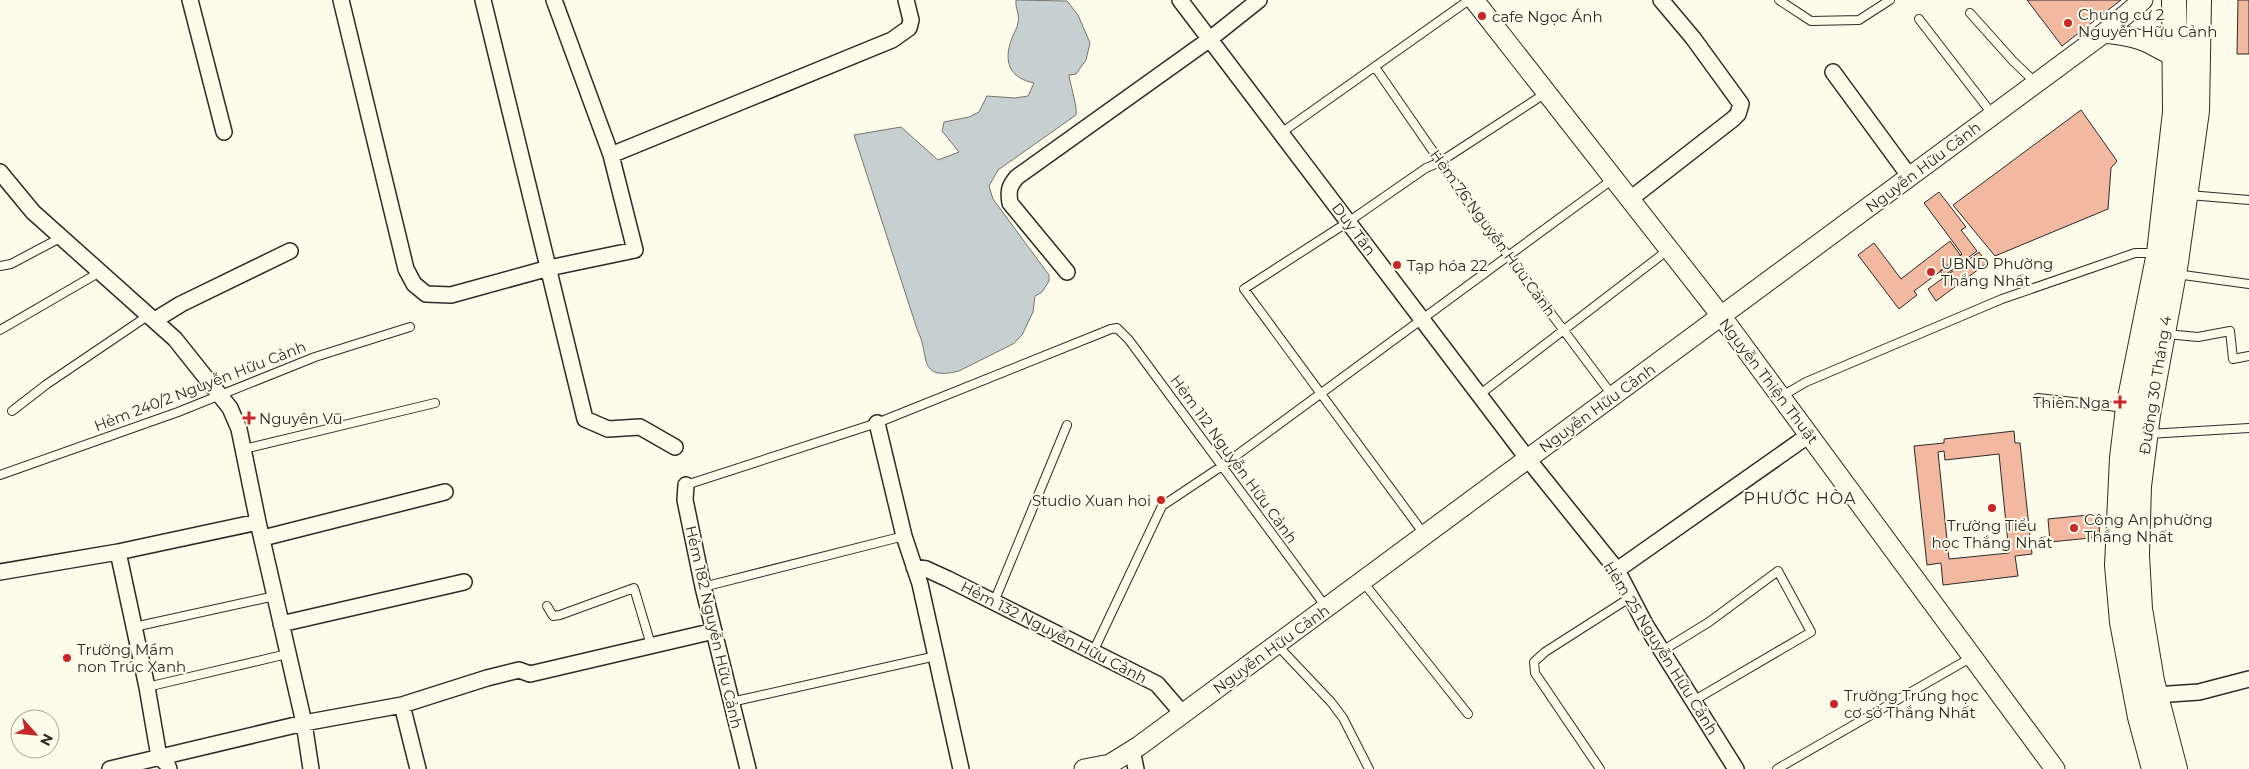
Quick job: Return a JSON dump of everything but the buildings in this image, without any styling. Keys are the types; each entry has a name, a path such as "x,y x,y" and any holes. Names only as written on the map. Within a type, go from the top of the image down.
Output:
{"main road":[{"name":"Đường 30 Tháng 4","path":"2174,0 2175,112 2159,253 2128,408 2122,458 2137,555 2140,609 2155,695 2175,769"},
{"name":"Đường 30 Tháng 4","path":"2154,769 2140,717 2122,622 2117,564 2129,495 2146,435 2186,194 2198,111 2199,0"}],"street":[{"path":"190,0 224,132"},
{"path":"340,0 406,269 414,284 426,294 451,295 549,268 634,250 611,155 554,0"},
{"path":"483,0 585,419 608,429 640,427 675,447"},
{"path":"611,155 892,40 909,28 911,20 906,0"},
{"name":"Duy Tân","path":"1180,0 1527,458"},
{"path":"1067,272 1010,202 1008,191 1011,184 1210,39 1259,0"},
{"name":"Nguyễn Thiện Thuật","path":"1474,0 1722,317 2055,769"},
{"path":"1629,200 1738,114 1741,104 1693,38 1661,0"},
{"name":"Nguyễn Hữu Cảnh","path":"1084,769 1110,764 1132,750 1277,645 1527,458 1614,397 2104,34 2143,0"},
{"path":"2104,34 2130,37 2145,42 2175,58 2200,55"},
{"path":"1832,72 1910,177"},
{"path":"0,172 18,195 60,238 175,339 222,394 234,417 244,449 258,522 304,723 312,769"},
{"path":"152,317 290,251"},
{"path":"877,423 904,536 914,567 936,656 961,769"},
{"path":"1617,570 1809,435"},
{"name":"Hẻm 25 Nguyễn Hữu Cảnh","path":"1527,458 1617,570 1662,651 1736,769"},
{"name":"Hẻm 182 Nguyễn Hữu Cảnh","path":"686,485 685,500 703,588 748,769"},
{"path":"262,538 444,492"},
{"path":"0,572 118,552 258,522"},
{"path":"118,552 147,687 159,757 167,764 169,769"},
{"name":"Hẻm 132 Nguyễn Hữu Cảnh","path":"914,567 926,568 1157,684 1182,713"},
{"path":"281,624 464,582"},
{"path":"110,769 304,723 402,705 487,678 519,670 530,674 714,631"},
{"path":"2155,695 2199,692 2249,679"},
{"path":"402,705 418,769"},
{"path":"1132,750 1136,769"}],"lane":[{"path":"1282,133 1469,0"},
{"path":"1779,0 1811,20 1859,20 1890,0"},
{"path":"1970,14 2013,62 2036,83"},
{"path":"1919,19 1993,115"},
{"name":"Hẻm 76 Nguyễn Hữu Cảnh","path":"1375,67 1507,256 1614,397"},
{"path":"1425,535 1244,289 1348,222 1426,168 1440,162 1546,93"},
{"path":"1093,652 1162,506 1222,466 1613,179"},
{"path":"2186,194 2249,200"},
{"path":"0,266 11,264 60,238"},
{"path":"1479,395 1668,250"},
{"path":"1781,396 1806,382 2002,299 2135,253 2159,253"},
{"path":"0,330 100,272"},
{"path":"2174,273 2249,284"},
{"path":"12,411 47,384 152,317"},
{"name":"Hẻm 240/2 Nguyễn Hữu Cảnh","path":"0,475 178,412 315,357 410,327"},
{"name":"Hẻm 112 Nguyễn Hữu Cảnh","path":"877,423 1111,328 1117,328 1129,340 1327,608"},
{"path":"2163,333 2198,337 2230,331 2233,359 2249,356"},
{"path":"2038,398 2128,408"},
{"path":"244,449 435,403"},
{"path":"686,485 877,423"},
{"path":"994,602 1067,426"},
{"path":"2146,435 2249,428"},
{"path":"703,588 904,536"},
{"path":"1662,651 1709,622 1778,572 1811,632 1693,701"},
{"path":"1363,582 1468,714"},
{"path":"546,606 553,616 634,588 652,645"},
{"path":"134,627 275,596"},
{"path":"1600,769 1535,673 1534,662 1545,652 1631,596"},
{"path":"1277,645 1331,702 1343,718 1369,769"},
{"path":"147,687 287,654"},
{"path":"731,702 936,656"},
{"path":"1777,769 1973,656"}],"shaded area":[{"path":"1016,0 1067,1 1078,15 1090,43 1086,60 1076,74 1069,75 1076,115 998,170 989,186 993,199 1049,275 1049,281 1042,292 1035,296 1033,312 1022,335 1013,344 959,371 936,372 930,369 927,364 921,340 854,135 901,127 938,160 959,152 942,131 944,122 969,117 979,112 987,96 1015,98 1028,96 1034,83 1026,81 1014,73 1008,61 1009,46 1018,20"}],"place":[{"name":"cafe Ngọc Ánh","path":"1482,16"},
{"name":"Chung cư 2 Nguyễn Hữu Cảnh","path":"2068,23"},
{"name":"Tạp hóa 22","path":"1397,265"},
{"name":"UBND Phường Thắng Nhất","path":"1931,272"},
{"name":"Thiên Nga","path":"2120,402"},
{"name":"Nguyên Vũ","path":"249,418"},
{"name":"Studio Xuan hoi","path":"1161,500"},
{"name":"Trường Tiểu học Thắng Nhất","path":"1992,508"},
{"name":"Công An phường Thắng Nhất","path":"2074,528"},
{"name":"Trường Mầm non Trúc Xanh","path":"67,658"},
{"name":"Trường Trung học cơ sở Thắng Nhất","path":"1834,704"}],"district":[{"name":"PHƯỚC HÒA","path":"1800,498"}]}
